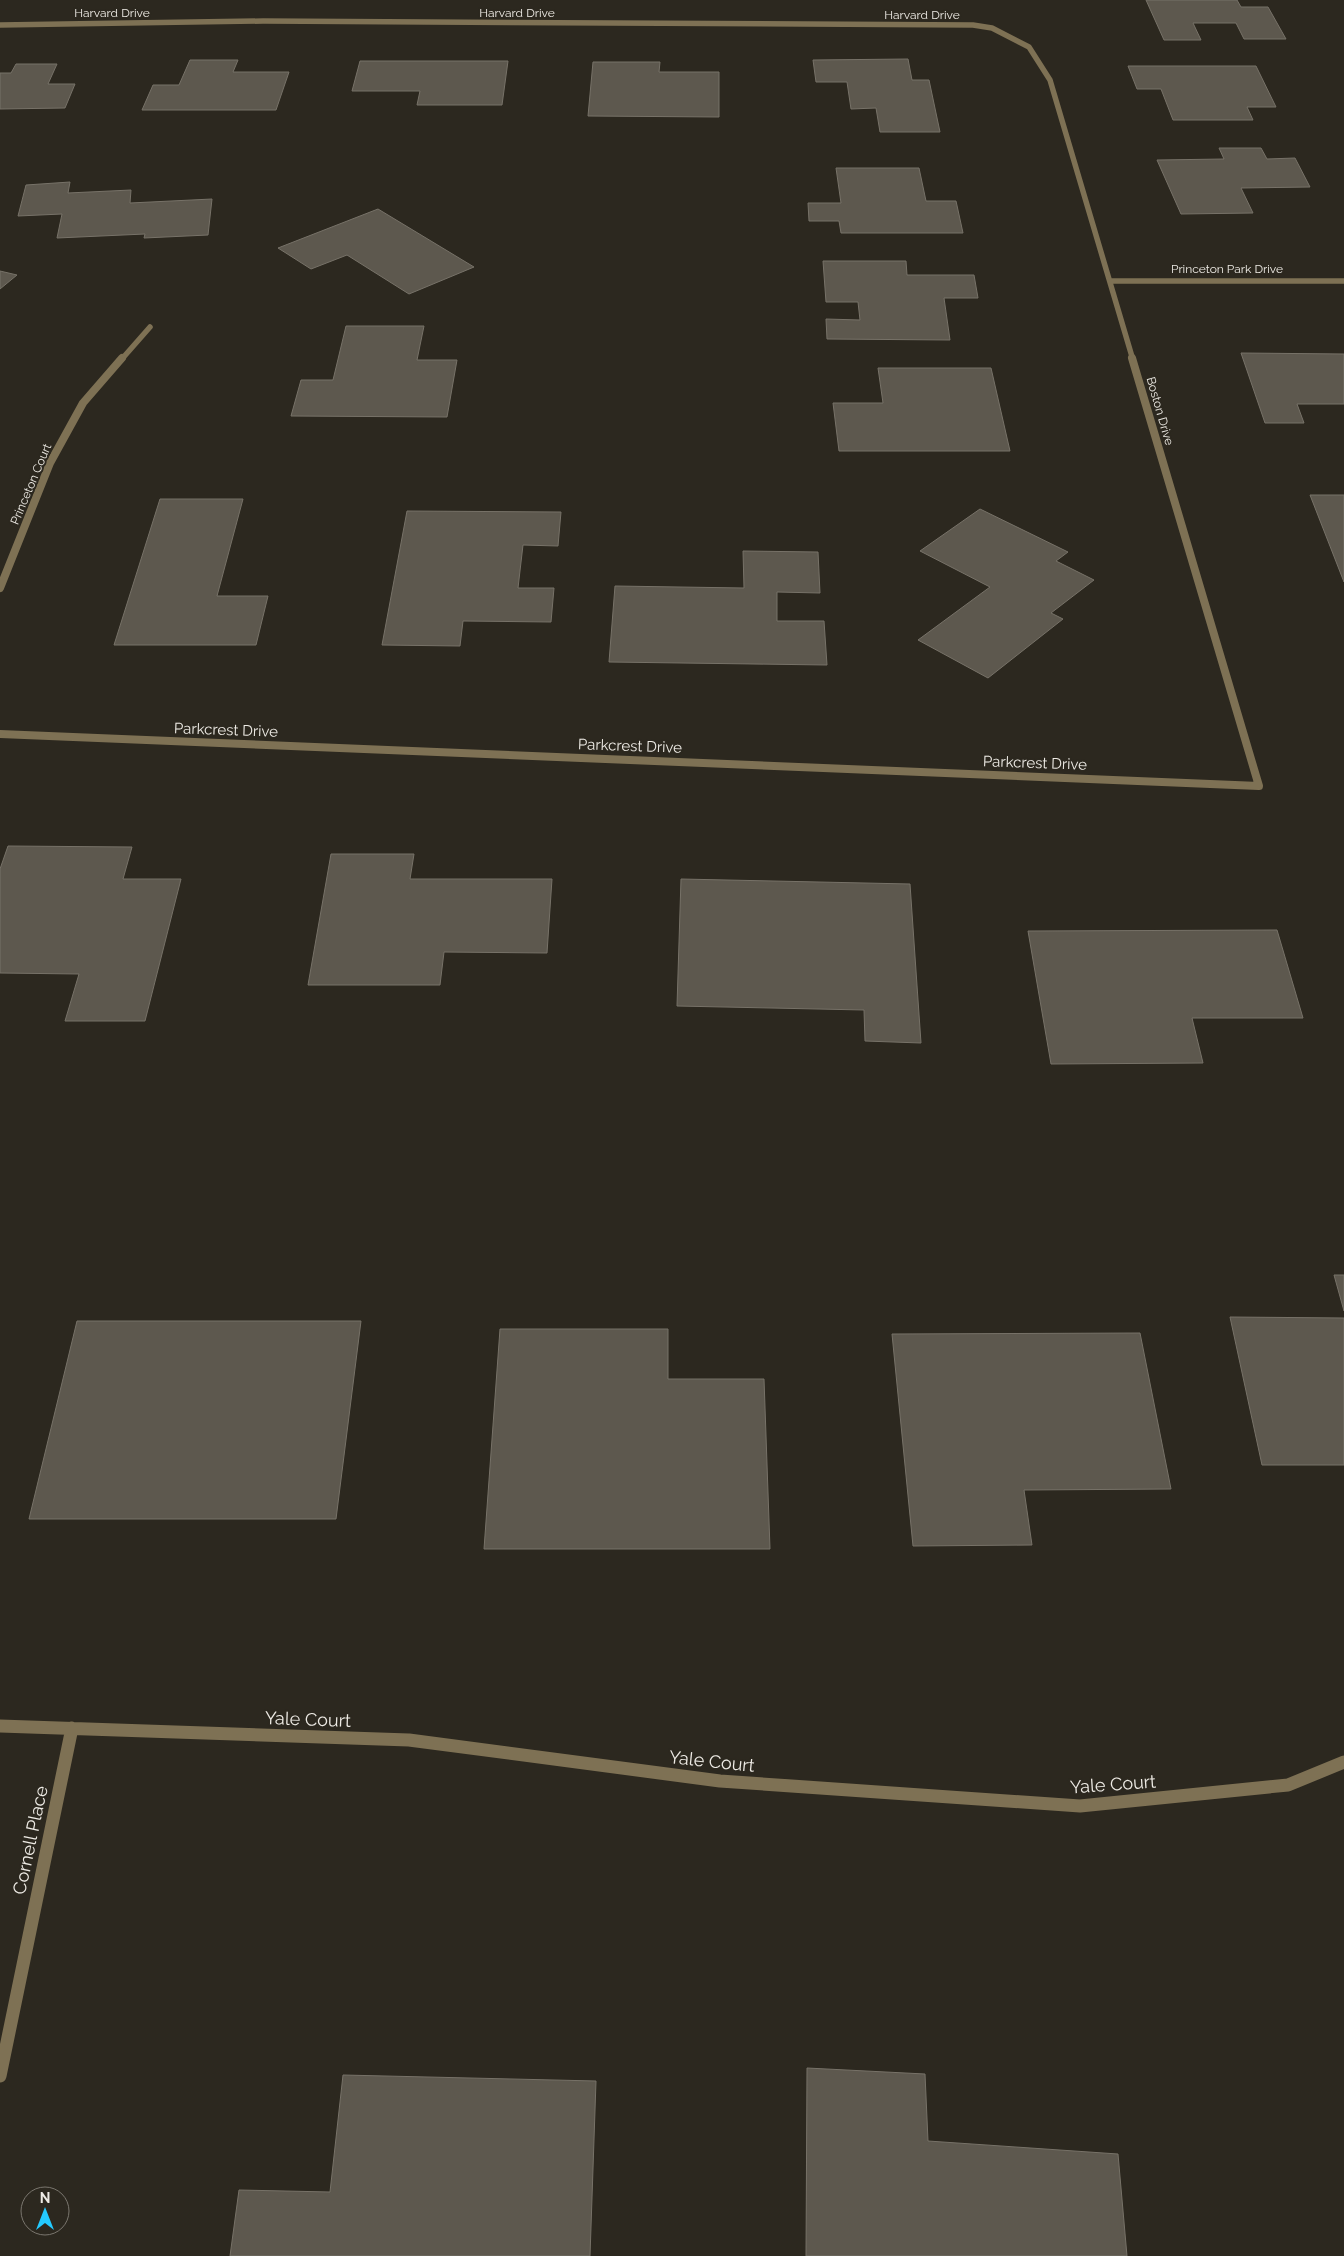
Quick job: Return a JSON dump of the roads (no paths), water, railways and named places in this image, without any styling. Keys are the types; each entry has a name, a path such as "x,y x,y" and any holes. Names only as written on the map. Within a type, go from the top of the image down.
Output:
{"street":[{"name":"Harvard Drive","path":"0,25 253,22 973,25 992,28 1029,47"},
{"name":"Boston Drive","path":"1029,47 1050,80 1260,786"},
{"name":"Princeton Park Drive","path":"1110,280 1344,280"},
{"name":"Princeton Court","path":"0,588 50,463 83,403 150,327"},
{"name":"Parkcrest Drive","path":"0,734 1260,786"},
{"name":"Yale Court","path":"0,1726 409,1740 720,1780 1080,1806 1288,1785 1344,1762"},
{"name":"Cornell Place","path":"0,2076 72,1728"}]}
